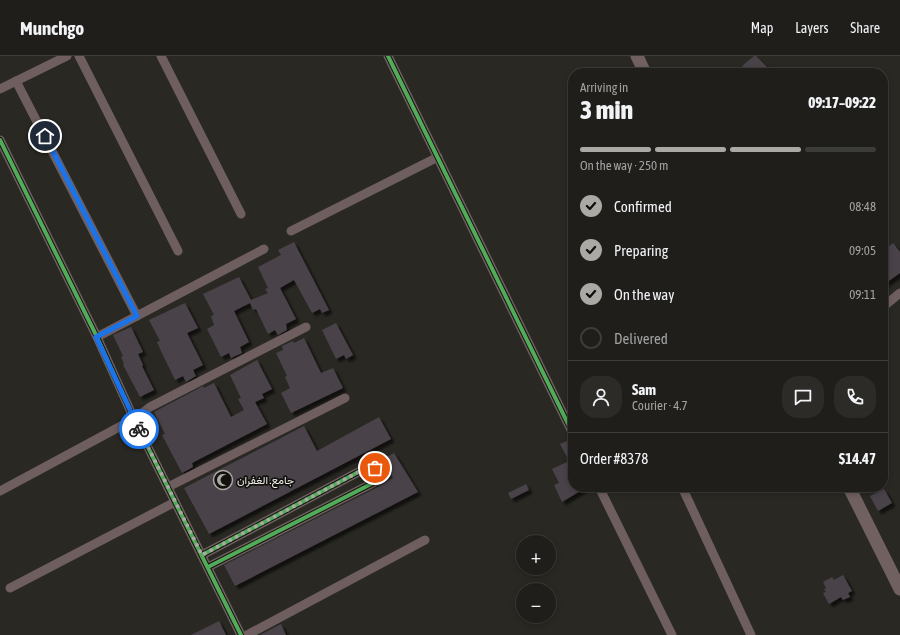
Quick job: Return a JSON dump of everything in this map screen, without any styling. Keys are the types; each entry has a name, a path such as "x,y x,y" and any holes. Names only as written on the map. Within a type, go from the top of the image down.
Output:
{"street":[{"path":"0,89 68,56"},
{"path":"79,56 178,250"},
{"path":"161,56 241,214"},
{"path":"388,56 568,424"},
{"path":"637,56 643,68"},
{"path":"16,81 137,316"},
{"path":"0,140 96,337 134,420 241,635"},
{"path":"291,230 438,157"},
{"path":"96,337 264,250"},
{"path":"888,303 900,293"},
{"path":"0,491 134,420 150,407 306,327"},
{"path":"168,487 345,398"},
{"path":"202,555 364,469 371,466 375,468 379,476 373,483 208,567"},
{"path":"601,492 672,635"},
{"path":"684,492 751,635"},
{"path":"852,492 900,589"},
{"path":"10,588 175,502"},
{"path":"247,635 425,540"}],"building":[{"path":"756,56 768,68 744,68 742,66"},
{"path":"294,242 329,310 322,313 320,309 312,313 294,280 280,288 296,319 286,324 287,330 278,335 275,330 268,334 256,309 253,310 250,303 234,311 249,342 240,347 242,353 231,358 229,353 221,357 207,329 214,325 211,316 214,315 203,294 239,277 251,300 268,293 265,289 268,288 258,267 281,255 278,250"},
{"path":"893,243 900,252 900,273 888,281 888,247"},
{"path":"185,303 198,328 187,333 203,365 193,370 196,376 186,382 183,376 175,380 157,342 160,341 149,320"},
{"path":"336,323 353,355 346,359 344,355 336,359 322,330"},
{"path":"131,327 143,352 138,354 143,365 142,366 154,390 140,397 123,365 124,364 121,357 123,356 113,335"},
{"path":"304,338 321,373 333,368 343,388 291,413 281,393 290,388 285,377 287,376 276,353 283,350 282,346 293,341 294,343"},
{"path":"257,360 272,389 262,394 264,398 255,402 267,424 192,463 193,467 182,473 162,435 165,434 154,412 203,386 204,388 214,383 231,417 244,410 238,399 241,398 230,375"},
{"path":"379,417 391,439 209,534 184,488 304,426 317,451"},
{"path":"568,440 568,459 560,444"},
{"path":"394,453 418,492 235,586 224,565 393,478 383,459"},
{"path":"568,461 568,492 579,492 562,502 554,485 559,483 552,469"},
{"path":"526,484 529,490 511,499 508,493"},
{"path":"878,492 886,492 892,503 878,511 870,496"},
{"path":"843,575 852,591 848,593 850,597 843,600 841,597 829,604 823,593 826,592 824,589 826,588 823,582 832,577 834,580"},
{"path":"219,621 226,635 191,635"},
{"path":"281,624 286,635 260,635"}],"cycle path":[{"path":"388,56 568,424"},
{"path":"0,140 97,337 134,419 241,635"},
{"path":"202,555 364,469 371,467 375,468 379,476 373,483 208,567"}],"way so far":[{"path":"139,429 202,555 364,469 371,466 375,468"}],"place":[{"name":"جامع. الغفران","path":"223,480"}],"route":[{"path":"45,136 137,316 96,337 139,429"}]}
